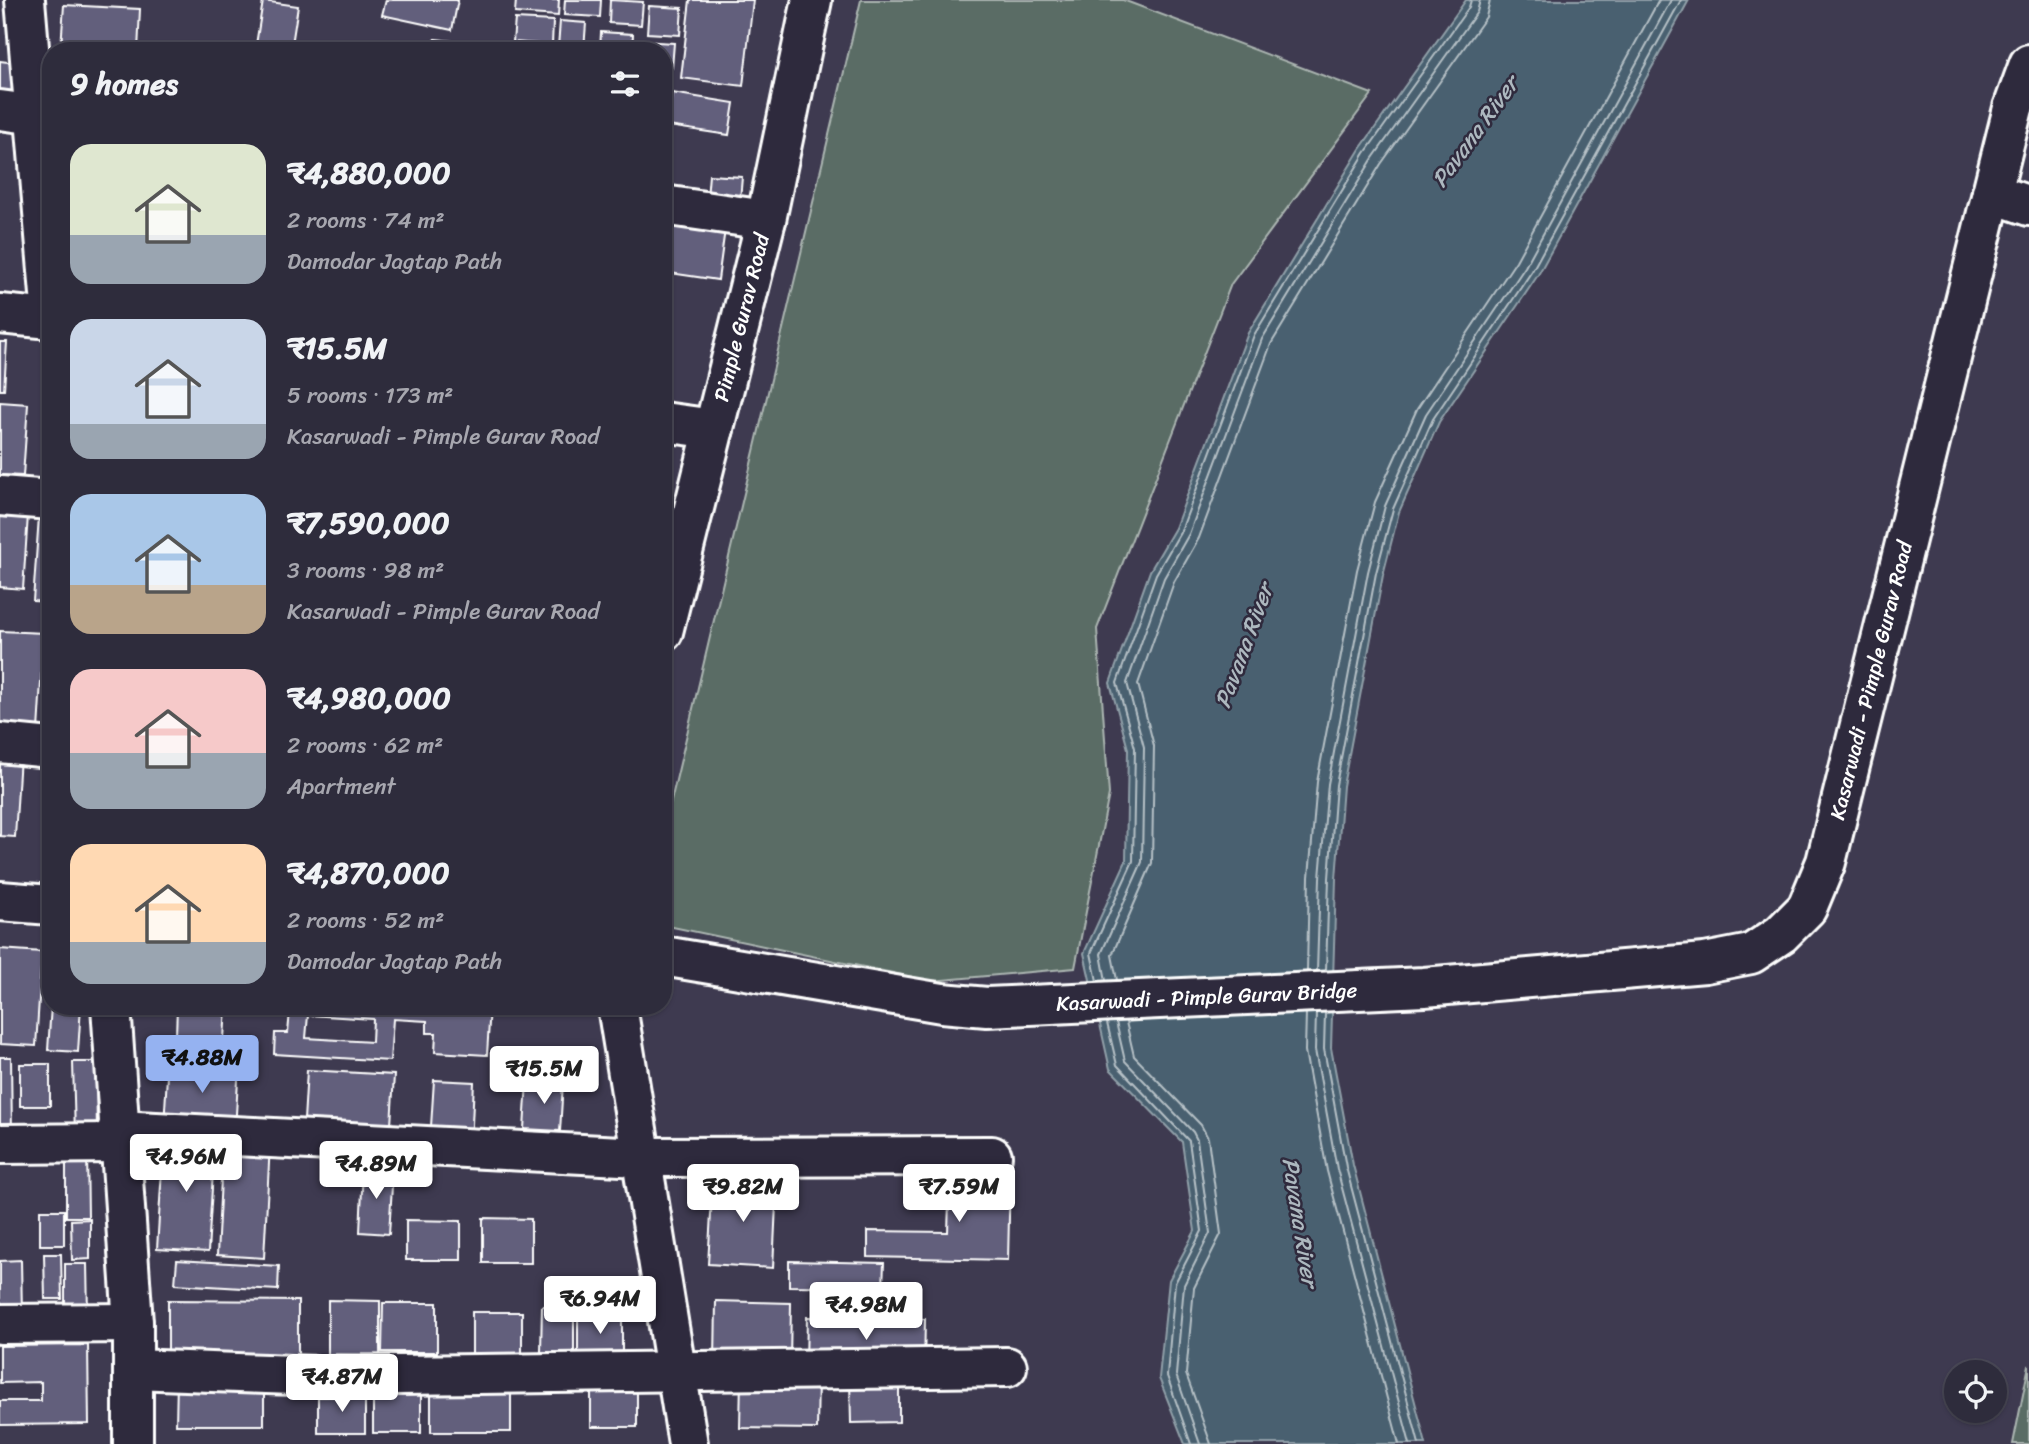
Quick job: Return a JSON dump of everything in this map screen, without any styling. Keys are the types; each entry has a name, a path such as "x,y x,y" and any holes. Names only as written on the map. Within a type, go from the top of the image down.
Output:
{"street":[{"path":"25,0 29,114 42,227"},
{"name":"Pimple Gurav Road","path":"672,589 765,220 812,0"},
{"name":"Kasarwadi - Pimple Gurav Road","path":"1424,987 1704,963 1751,954 1781,934 1807,908 1826,862 2013,108 2029,64"},
{"path":"1992,194 2029,206"},
{"path":"672,206 765,220"},
{"path":"0,314 42,318"},
{"path":"672,423 714,429"},
{"path":"0,496 42,499"},
{"path":"0,743 42,747"},
{"path":"0,901 42,904"},
{"name":"Kasarwadi - Pimple Gurav Bridge","path":"672,958 942,1003 988,1007 1424,987"},
{"path":"111,1015 133,1323 133,1444"},
{"path":"618,1015 688,1444"},
{"path":"0,1144 118,1136 642,1157 992,1156"},
{"path":"0,1324 133,1323"},
{"path":"133,1369 320,1376 1007,1367"}],"green space":[{"path":"861,0 1123,0 1372,94 1231,284 1097,629 1109,794 1075,968 931,981 672,927 672,797"},
{"path":"2029,1365 2029,1444 2013,1444"}],"water":[{"name":"Pavana River","path":"1466,0 1689,0 1538,275 1439,422 1399,512 1383,575 1343,786 1336,879 1331,1048 1353,1165 1426,1444 1185,1444 1159,1378 1169,1280 1195,1231 1182,1142 1110,1069 1084,953 1126,861 1128,749 1110,683 1150,571 1175,528 1248,333 1360,149"}],"building":[{"path":"386,0 458,0 452,30 382,15"},
{"path":"516,0 559,0 558,16 515,13"},
{"path":"565,0 601,0 600,17 564,15"},
{"path":"610,0 643,2 641,25 609,23"},
{"path":"690,0 753,0 743,86 681,78"},
{"path":"263,1 298,6 292,42 256,42"},
{"path":"64,5 140,9 138,42 61,42"},
{"path":"649,6 682,8 680,35 647,33"},
{"path":"515,19 553,21 552,42 513,42"},
{"path":"560,21 586,23 585,42 558,42"},
{"path":"601,32 633,34 633,42 600,42"},
{"path":"435,39 461,42 435,42"},
{"path":"0,61 16,63 11,107 0,105"},
{"path":"672,93 734,103 729,135 672,127"},
{"path":"709,175 742,177 739,212 706,209"},
{"path":"672,222 725,229 718,280 672,273"},
{"path":"0,342 7,342 4,390 0,390"},
{"path":"0,402 28,404 23,476 0,475"},
{"path":"0,513 28,515 23,589 0,587"},
{"path":"39,516 42,516 42,602 33,601"},
{"path":"0,631 42,633 38,730 0,728"},
{"path":"0,755 20,756 15,837 0,836"},
{"path":"0,949 42,952 36,1046 0,1044"},
{"path":"50,1015 80,1015 78,1052 48,1050"},
{"path":"177,1015 226,1015 224,1039 176,1036"},
{"path":"290,1015 308,1015 489,1015 487,1055 435,1052 436,1033 427,1033 427,1021 393,1019 390,1061 274,1054 275,1033 288,1033","holes":["308,1015 373,1019 372,1042 306,1038"]},
{"path":"0,1057 11,1057 12,1136 0,1136"},
{"path":"168,1059 239,1063 235,1131 164,1126"},
{"path":"73,1062 96,1062 97,1135 75,1135"},
{"path":"20,1064 50,1064 50,1106 20,1106"},
{"path":"307,1070 394,1075 390,1142 303,1137"},
{"path":"434,1080 474,1082 471,1145 430,1142"},
{"path":"527,1081 563,1083 560,1131 524,1129"},
{"path":"164,1137 215,1140 208,1252 157,1249"},
{"path":"223,1141 270,1144 264,1258 217,1255"},
{"path":"87,1151 88,1217 66,1217 66,1152"},
{"path":"363,1169 393,1170 389,1234 360,1232"},
{"path":"950,1171 1010,1172 1008,1260 868,1257 868,1231 948,1232"},
{"path":"713,1180 777,1183 773,1268 708,1264"},
{"path":"40,1210 64,1210 64,1245 40,1245"},
{"path":"483,1218 531,1219 531,1263 483,1263"},
{"path":"90,1219 90,1259 72,1260 71,1220"},
{"path":"406,1220 461,1221 461,1260 406,1260"},
{"path":"44,1254 61,1254 62,1299 45,1299"},
{"path":"21,1260 22,1314 0,1314 0,1261"},
{"path":"177,1260 279,1266 278,1290 175,1284"},
{"path":"789,1261 884,1263 883,1287 789,1286"},
{"path":"65,1264 87,1264 88,1313 65,1313"},
{"path":"168,1300 298,1301 298,1354 168,1354"},
{"path":"328,1300 380,1301 380,1355 328,1354"},
{"path":"716,1301 791,1303 790,1363 715,1362"},
{"path":"383,1303 437,1303 437,1352 382,1352"},
{"path":"542,1306 574,1306 574,1352 541,1352"},
{"path":"578,1310 622,1310 622,1361 578,1361"},
{"path":"472,1312 522,1312 522,1366 472,1366"},
{"path":"807,1317 925,1319 924,1368 806,1366"},
{"path":"88,1345 89,1424 0,1425 0,1401 41,1401 41,1382 0,1383 0,1346"},
{"path":"741,1377 818,1379 817,1429 740,1428"},
{"path":"899,1378 899,1422 851,1423 850,1379"},
{"path":"177,1381 264,1382 264,1425 176,1425"},
{"path":"591,1384 637,1384 637,1427 591,1427"},
{"path":"373,1391 421,1391 421,1433 373,1433"},
{"path":"431,1391 511,1391 511,1432 431,1432"},
{"path":"318,1395 365,1395 365,1433 318,1433"}]}
